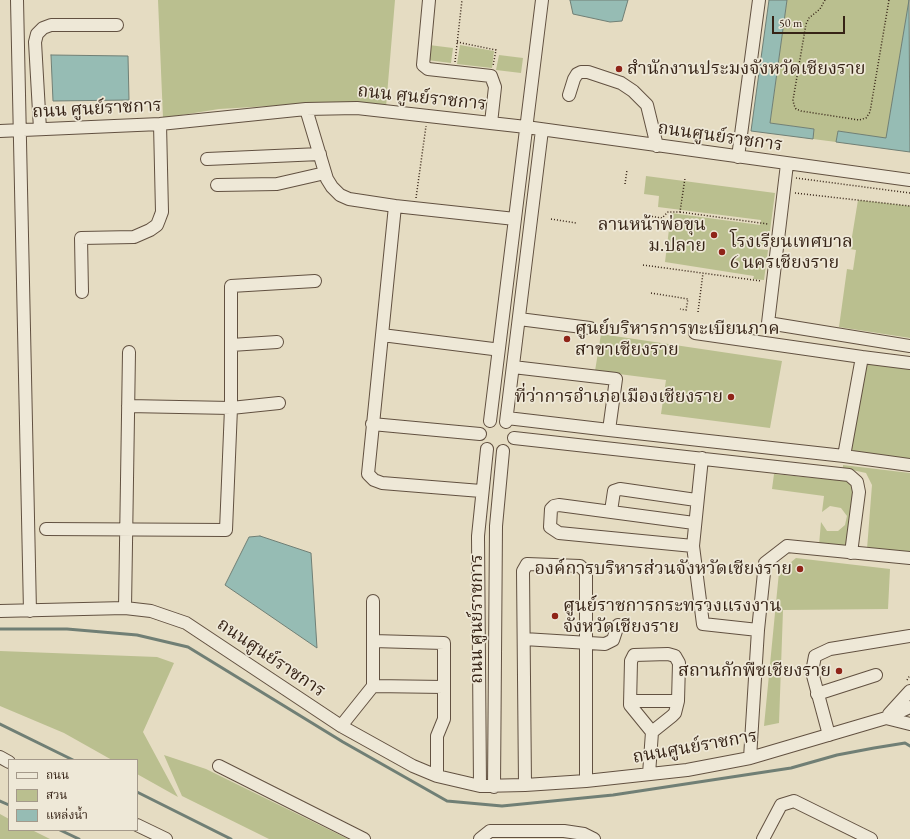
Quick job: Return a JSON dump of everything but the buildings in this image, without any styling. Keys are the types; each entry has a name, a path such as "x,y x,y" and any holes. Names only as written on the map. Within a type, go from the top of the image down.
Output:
{"street":[{"name":"ถนน ศูนย์ราชการ","path":"17,0 20,131"},
{"path":"429,0 423,65 428,69 491,78 488,84 487,123"},
{"path":"490,421 542,0"},
{"path":"738,158 759,0"},
{"path":"40,129 35,42 37,34 43,28 51,25 117,25"},
{"path":"569,96 574,79 577,74 581,72 588,72 621,83 633,91 647,105 657,146"},
{"name":"ถนน ศูนย์ราชการ","path":"0,131 160,124 306,109 357,108 526,127"},
{"path":"306,109 325,173 332,188 340,195 349,199 395,206 515,219"},
{"path":"82,292 81,238 134,237 157,225 162,212 160,124"},
{"name":"ถนนศูนย์ราชการ","path":"526,127 738,158 910,180"},
{"path":"542,130 507,420 512,429 514,438 510,446 503,451 492,452 487,449 483,445 480,434 485,424 496,419 507,420 609,430 844,456 910,465"},
{"path":"20,131 30,611"},
{"path":"207,159 320,154"},
{"path":"787,164 768,323 910,346"},
{"path":"217,185 278,184 325,173"},
{"path":"395,206 368,474 374,480 382,483 482,492"},
{"path":"46,529 226,530 231,408 231,286 315,281"},
{"path":"519,319 590,328"},
{"path":"695,333 910,363"},
{"path":"382,335 492,349"},
{"path":"231,345 277,342"},
{"path":"125,608 129,352"},
{"path":"844,456 862,357"},
{"path":"513,367 616,379 609,430"},
{"path":"128,406 231,408 279,403"},
{"path":"372,424 480,434"},
{"path":"514,438 849,475 857,482 859,492 851,553"},
{"path":"480,786 478,536 487,449"},
{"name":"ถนน ศูนย์ราชการ","path":"494,787 496,526 503,451"},
{"path":"702,458 696,500 693,546 703,624 758,630"},
{"path":"610,511 614,493 620,489 696,500"},
{"path":"693,546 559,533 550,527 551,509 554,506 610,511 694,523"},
{"path":"750,758 758,630 765,563 787,546 910,558"},
{"path":"524,786 523,571 527,564 580,566 586,572 586,781"},
{"path":"341,726 373,686 373,601"},
{"name":"ถนนศูนย์ราชการ","path":"0,611 125,608 152,611 186,623 341,726 413,766 437,776 480,786 524,786 586,781 649,774 750,758 886,718 910,707"},
{"path":"524,639 605,644 610,643 616,636 618,626"},
{"path":"829,735 812,672 812,663 815,656 821,652 910,636"},
{"path":"373,641 444,643 444,719 437,736 437,776"},
{"path":"649,774 652,732 634,712 630,701 632,657 639,654 668,654 675,656 679,663 678,701 672,716 652,732"},
{"path":"817,694 876,676"},
{"path":"373,686 444,687"},
{"path":"910,691 886,718 910,724"},
{"path":"630,701 678,701"},
{"path":"219,766 364,839"},
{"path":"763,839 781,805 794,801 871,839"},
{"path":"138,825 166,839"},
{"path":"480,839 490,831 564,830 584,834 594,839"}],"path":[{"path":"453,72 462,0"},
{"path":"825,0 820,9 809,18 806,24 793,100 794,105 801,111 859,120 866,118 870,112 890,0"},
{"path":"457,42 496,50 491,78"},
{"path":"414,208 427,116"},
{"path":"625,184 627,170"},
{"path":"680,212 685,178"},
{"path":"792,178 910,193"},
{"path":"793,193 910,206"},
{"path":"650,216 662,218 668,212 680,212 769,224"},
{"path":"551,219 576,223"},
{"path":"643,265 773,283"},
{"path":"698,312 703,273"},
{"path":"651,293 688,299 686,310 680,309"}],"green space":[{"path":"158,0 395,0 386,107 321,103 219,109 163,118"},
{"path":"787,0 909,0 886,139 838,131 836,142 813,139 814,129 770,123"},
{"path":"429,45 453,48 451,63 427,60"},
{"path":"460,45 494,51 492,68 457,64"},
{"path":"499,55 523,58 521,73 496,70"},
{"path":"646,176 775,193 768,246 758,245 757,249 768,250 764,280 753,279 754,276 665,262 671,213 760,225 761,220 658,207 659,196 644,194"},
{"path":"858,200 910,206 910,338 839,327 847,269 853,270 856,250 850,249"},
{"path":"601,334 782,361 770,428 661,414 666,380 595,371"},
{"path":"862,357 910,363 910,465 844,456"},
{"path":"843,465 910,473 910,553 867,549 872,485 866,473 843,468"},
{"path":"774,474 857,482 852,548 819,545 821,522 827,531 838,531 845,525 847,516 841,508 830,506 822,512 824,496 772,489"},
{"path":"796,558 890,569 888,609 783,610 779,723 764,726 779,572"},
{"path":"0,651 157,657 174,663 143,732 178,797 138,775 138,759 110,759 64,733 0,706"},
{"path":"164,755 206,769 348,839 269,839 182,796"},
{"path":"0,814 8,818 8,831 34,831 50,839 0,839"}],"water":[{"path":"570,0 628,0 622,21 610,22 573,14"},
{"path":"769,0 787,0 770,123 814,129 813,139 751,131"},
{"path":"909,0 910,152 836,142 838,131 886,138"},
{"path":"51,55 128,56 129,100 53,101"},
{"path":"260,536 311,553 317,648 225,585 249,537"}],"waterway":[{"path":"0,629 67,629 137,635 188,647 343,742 447,801 502,806 613,795 791,768 837,755 874,748 905,743 910,746"},
{"path":"0,724 71,759"},
{"path":"138,792 231,839"},
{"path":"0,801 8,805"},
{"path":"62,831 79,839"}],"place":[{"name":"สำนักงานประมงจังหวัดเชียงราย","path":"619,69"},
{"name":"ลานหน้าพ่อขุน ม.ปลาย","path":"714,235"},
{"name":"โรงเรียนเทศบาล 6 นครเชียงราย","path":"722,252"},
{"name":"ศูนย์บริหารการทะเบียนภาค สาขาเชียงราย","path":"567,339"},
{"name":"ที่ว่าการอำเภอเมืองเชียงราย","path":"731,397"},
{"name":"องค์การบริหารส่วนจังหวัดเชียงราย","path":"800,569"},
{"name":"ศูนย์ราชการกระทรวงแรงงาน จังหวัดเชียงราย","path":"555,616"},
{"name":"สถานกักพืชเชียงราย","path":"839,671"}]}
